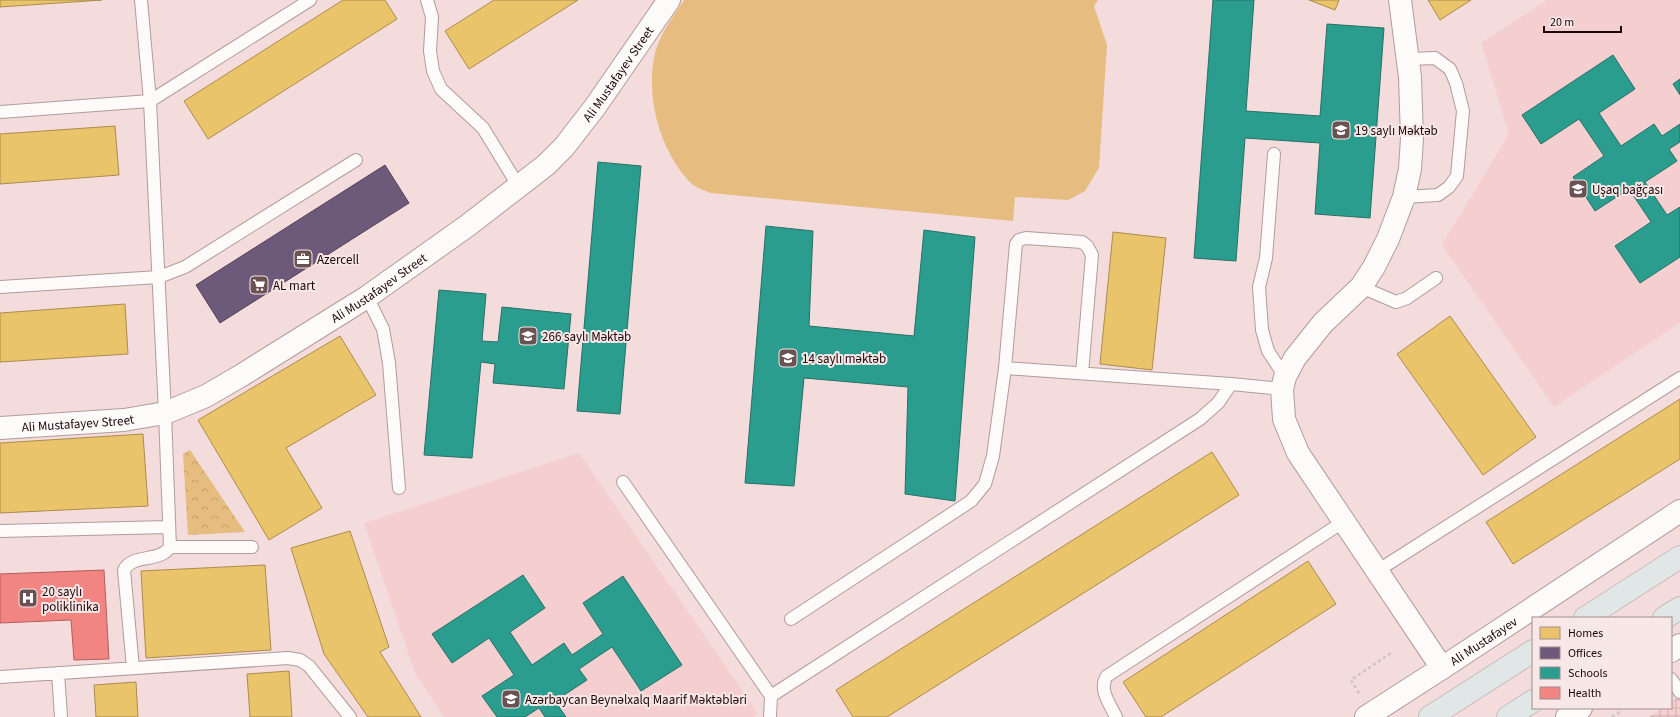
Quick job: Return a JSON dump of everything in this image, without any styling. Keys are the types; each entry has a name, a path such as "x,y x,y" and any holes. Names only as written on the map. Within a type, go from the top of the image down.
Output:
{"main road":[{"path":"1587,617 1680,557"},
{"path":"1666,617 1680,608"},
{"path":"1430,717 1532,652"},
{"path":"1508,717 1532,702"}],"street":[{"name":"Ali Mustafayev Street","path":"0,428 124,420 165,413 206,396 367,297 519,187 546,165 564,147 595,107 669,0"},
{"path":"1400,0 1409,59 1412,138 1410,169 1404,197 1381,253 1361,287 1323,323 1295,358 1284,383 1284,419 1298,453 1442,668"},
{"name":"Ali Mustafayev","path":"1366,717 1680,511"},
{"path":"1567,717 1579,709"}],"lane":[{"path":"133,668 124,570 127,565 133,562 163,555 170,547 150,101 141,0"},
{"path":"0,112 150,101 310,0"},
{"path":"427,0 432,17 430,51 432,71 441,89 483,128 519,187"},
{"path":"1404,197 1438,195 1449,187 1457,176 1463,111 1456,83 1450,69 1435,58 1409,59"},
{"path":"1005,368 1231,384 1284,383 1268,351 1262,330 1259,287 1266,258 1274,154"},
{"path":"0,287 159,276 185,267 356,160"},
{"path":"791,619 971,501 985,484 993,456 1005,368 1016,244 1019,240 1026,238 1082,242 1088,246 1092,255 1082,373"},
{"path":"1361,287 1396,302 1407,298 1436,278"},
{"path":"367,297 383,329 389,363 399,488"},
{"path":"1377,571 1680,378"},
{"path":"771,696 1200,419 1218,403 1231,384"},
{"path":"624,482 771,696 770,717"},
{"path":"1116,717 1103,687 1103,681 1107,676 1343,522"},
{"path":"0,531 169,527"},
{"path":"170,547 252,547"},
{"path":"0,677 288,658 300,660 309,666 350,717"},
{"path":"58,673 61,717"},
{"path":"1672,680 1680,692"}],"path":[{"path":"1351,680 1391,653"},
{"path":"1612,717 1620,712 1618,709"}],"shaded area":[{"name":"Uşaq bağçası","path":"1547,0 1680,0 1680,323 1554,407 1442,245 1509,134 1481,43"},
{"path":"579,453 757,712 754,717 444,717 415,673 364,523"},
{"path":"1680,696 1680,717 1649,717 1661,709 1672,709 1672,701"}],"green space":[{"path":"684,0 1098,0 1094,6 1107,45 1099,168 1085,191 1068,200 1015,197 1013,221 711,193 696,187 681,171 671,156 658,123 652,88 652,70 657,46 663,32"},
{"path":"190,450 245,532 188,535 183,454"}],"building: Homes":[{"path":"0,0 102,0 0,7"},
{"path":"343,0 385,0 397,19 208,139 184,101"},
{"path":"494,0 578,0 469,69 445,31"},
{"path":"1309,0 1339,0 1335,10"},
{"path":"1428,0 1471,0 1440,20"},
{"path":"115,126 119,175 0,184 0,134"},
{"path":"1113,232 1166,238 1152,370 1100,364"},
{"path":"125,304 128,354 0,362 0,313"},
{"path":"1450,316 1536,437 1483,475 1397,354"},
{"path":"340,336 376,395 286,448 322,508 269,540 198,420"},
{"path":"1680,399 1680,459 1513,564 1486,522"},
{"path":"143,434 148,506 0,513 0,443"},
{"path":"1212,452 1239,495 887,717 853,717 836,690"},
{"path":"350,531 389,647 380,652 421,717 368,717 324,654 291,548"},
{"path":"1308,561 1336,604 1161,717 1146,717 1123,682"},
{"path":"265,565 271,650 146,658 141,571"},
{"path":"289,671 292,717 250,717 247,674"},
{"path":"136,682 138,717 96,717 94,685"}],"building: Offices":[{"path":"385,165 409,203 220,323 196,285"}],"building: Schools":[{"path":"1213,0 1254,0 1246,111 1320,116 1327,24 1384,28 1370,218 1315,214 1320,143 1245,138 1236,261 1194,258"},
{"path":"1613,55 1635,89 1599,113 1621,146 1654,124 1662,136 1680,124 1680,142 1669,149 1677,161 1645,182 1667,215 1680,207 1680,257 1640,283 1615,246 1651,222 1629,189 1595,211 1573,177 1604,156 1579,119 1541,144 1522,115"},
{"path":"1680,79 1680,95 1673,84"},
{"path":"598,162 641,166 620,414 577,411"},
{"path":"766,226 813,231 809,326 914,336 924,230 975,237 955,501 905,494 908,387 804,378 794,486 745,483"},
{"path":"439,290 486,294 482,341 498,342 502,307 571,314 564,389 493,383 495,364 481,362 472,458 424,455"},
{"path":"523,575 545,608 510,632 532,665 564,643 572,655 603,634 583,603 623,576 682,665 641,691 612,647 579,669 587,680 555,701 566,717 545,717 539,708 525,717 497,717 482,696 514,675 489,638 452,663 432,634"}],"building: Health":[{"path":"104,570 109,659 74,660 71,620 0,623 0,574"}],"place":[{"name":"19 saylı Məktəb","path":"1341,130"},
{"name":"Uşaq bağçası","path":"1578,189"},
{"name":"Azercell","path":"303,259"},
{"name":"AL mart","path":"259,285"},
{"name":"266 saylı Məktəb","path":"528,336"},
{"name":"14 saylı məktəb","path":"788,358"},
{"name":"20 saylı poliklinika","path":"28,598"},
{"name":"Azərbaycan Beynəlxalq Maarif Məktəbləri","path":"511,699"}]}
